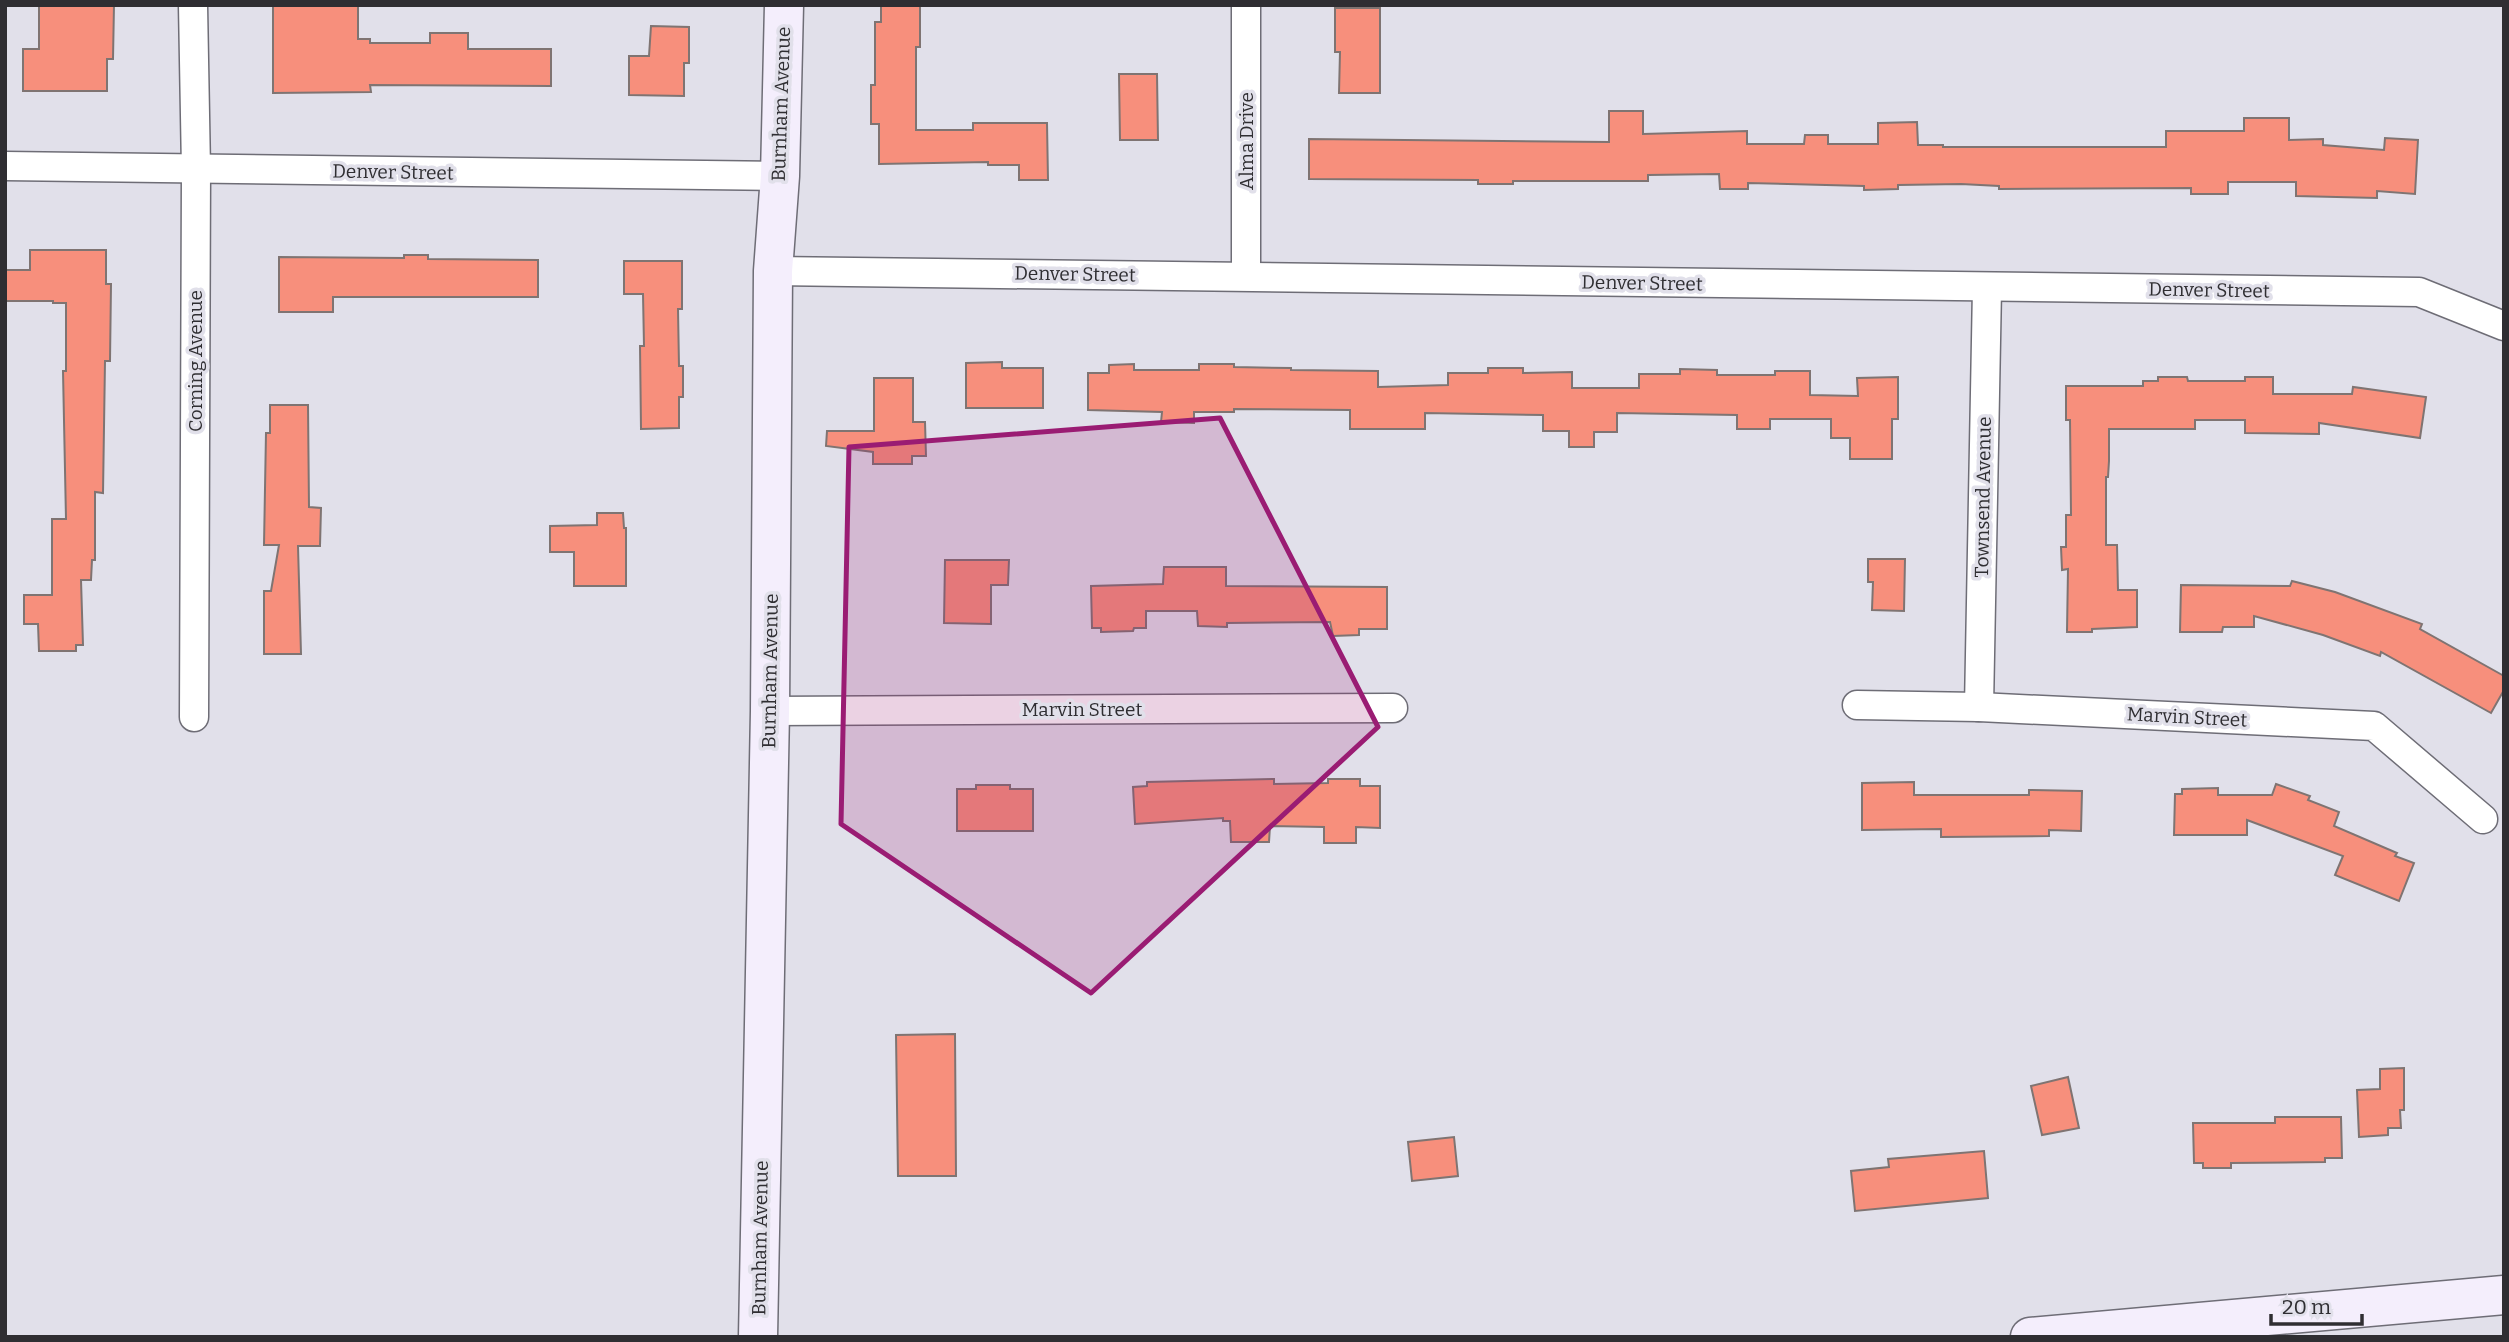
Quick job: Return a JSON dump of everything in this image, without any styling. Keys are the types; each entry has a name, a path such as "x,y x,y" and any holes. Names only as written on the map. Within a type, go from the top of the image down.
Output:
{"street":[{"name":"Corning Avenue","path":"193,5 196,170 194,717"},
{"name":"Burnham Avenue","path":"758,1337 770,711 773,271 780,176 784,5"},
{"name":"Alma Drive","path":"1246,5 1247,276"},
{"name":"Denver Street","path":"5,166 780,176"},
{"name":"Denver Street","path":"773,271 2419,292 2504,326"},
{"name":"Townsend Avenue","path":"1979,707 1987,288"},
{"name":"Marvin Street","path":"1857,705 1979,707 2374,726 2483,819"},
{"name":"Marvin Street","path":"770,711 1393,708"},
{"path":"2030,1337 2182,1330 2504,1295"}],"highlighted area":[{"path":"1220,418 1378,727 1091,993 841,824 849,447"}],"building":[{"path":"39,5 114,5 113,59 107,59 107,91 23,91 23,49 39,49"},
{"path":"273,5 358,5 358,39 370,39 370,43 430,43 430,33 468,33 468,49 551,49 551,86 370,85 371,92 273,93"},
{"path":"881,5 920,5 920,47 916,47 916,130 973,130 973,123 1047,123 1048,180 1019,180 1019,165 988,165 988,162 879,164 879,124 871,124 871,85 875,85 875,22 881,22"},
{"path":"1335,8 1380,8 1380,93 1339,93 1340,52 1335,52"},
{"path":"651,26 689,27 689,63 684,63 684,96 629,95 629,56 649,56"},
{"path":"1119,74 1157,74 1158,140 1120,140"},
{"path":"1609,111 1643,111 1643,134 1747,131 1747,144 1804,144 1805,135 1828,135 1828,144 1878,144 1878,123 1917,122 1918,145 1943,147 2166,147 2166,131 2244,131 2244,118 2289,118 2289,140 2323,139 2323,145 2384,150 2385,138 2418,140 2415,194 2377,191 2377,198 2296,196 2296,182 2228,182 2228,194 2191,194 2191,188 1999,189 1999,186 1961,184 1898,185 1898,189 1864,190 1864,186 1748,183 1748,189 1720,189 1719,174 1648,175 1648,181 1513,181 1513,184 1478,184 1478,180 1309,179 1309,139 1609,142"},
{"path":"30,250 106,250 106,284 111,284 110,361 105,361 103,493 95,492 95,560 92,560 91,580 81,580 83,645 76,645 76,651 39,651 38,624 24,624 24,595 52,595 52,519 66,519 63,371 66,371 66,303 5,301 5,270 30,270"},
{"path":"404,255 428,255 428,259 538,260 538,297 333,297 333,312 279,312 279,257 404,258"},
{"path":"624,261 682,261 682,309 678,309 679,366 683,366 683,397 679,397 679,428 641,429 640,346 644,346 643,294 624,294"},
{"path":"1002,362 1002,368 1043,368 1043,408 966,408 966,363"},
{"path":"1134,364 1134,370 1199,370 1199,364 1234,364 1234,367 1291,370 1378,371 1378,387 1448,385 1448,373 1488,373 1488,368 1523,368 1523,373 1572,372 1572,388 1639,388 1639,374 1680,374 1680,369 1717,370 1717,375 1775,375 1775,371 1810,371 1810,395 1858,396 1857,378 1898,377 1898,419 1892,419 1892,459 1850,459 1850,438 1831,438 1831,419 1770,419 1770,429 1737,429 1737,415 1617,413 1617,432 1594,432 1594,447 1569,447 1569,431 1543,431 1543,415 1425,413 1425,429 1350,429 1350,410 1234,409 1234,412 1194,412 1194,423 1161,422 1162,412 1088,410 1088,373 1109,373 1109,365"},
{"path":"2158,377 2187,377 2188,381 2245,381 2245,377 2273,377 2273,394 2352,394 2353,387 2426,397 2420,438 2319,423 2319,434 2245,433 2245,420 2195,420 2195,429 2109,429 2106,545 2117,545 2118,590 2137,590 2137,627 2067,632 2068,569 2062,570 2061,547 2066,547 2066,515 2071,515 2070,420 2066,420 2066,386 2143,386 2143,381 2158,381"},
{"path":"874,378 913,378 913,422 925,422 926,456 912,456 912,464 873,464 873,452 826,446 827,431 874,431"},
{"path":"270,405 308,405 309,507 321,508 320,546 298,546 301,654 264,654 264,591 271,591 279,545 264,545 266,433 270,433"},
{"path":"597,513 623,513 626,528 626,586 574,586 574,552 550,552 550,526 597,525"},
{"path":"1868,559 1905,559 1904,611 1872,610 1873,582 1868,582"},
{"path":"945,560 1009,560 1008,585 991,585 991,624 944,623"},
{"path":"1164,567 1226,567 1226,586 1387,587 1387,629 1359,629 1359,635 1333,636 1330,622 1227,623 1227,627 1198,626 1197,611 1146,611 1146,628 1134,628 1133,631 1101,632 1101,628 1092,628 1091,586 1163,584"},
{"path":"2292,581 2335,592 2422,624 2420,629 2504,676 2504,690 2491,713 2381,652 2380,656 2323,635 2254,616 2254,627 2223,627 2222,632 2180,632 2181,585 2290,586"},
{"path":"1274,779 1274,784 1328,783 1328,779 1360,779 1360,786 1380,786 1380,828 1356,827 1356,843 1324,843 1324,827 1270,826 1269,842 1231,842 1230,821 1223,821 1223,818 1135,824 1133,787 1147,786 1147,782"},
{"path":"1914,782 1914,795 2029,795 2029,790 2082,791 2081,831 2049,830 2049,836 1941,837 1941,829 1862,830 1862,783"},
{"path":"2276,784 2310,796 2308,800 2339,812 2334,826 2414,863 2399,901 2335,875 2343,856 2247,820 2247,835 2174,835 2175,794 2182,794 2182,789 2218,788 2218,795 2272,795"},
{"path":"976,785 1010,785 1010,789 1033,789 1033,831 957,831 957,789 976,789"},
{"path":"955,1034 956,1176 898,1176 896,1035"},
{"path":"2404,1068 2401,1128 2388,1128 2388,1135 2359,1137 2357,1090 2380,1089 2380,1069"},
{"path":"2068,1077 2079,1128 2042,1135 2031,1086"},
{"path":"2275,1117 2341,1117 2342,1158 2325,1158 2325,1162 2231,1163 2231,1168 2203,1168 2203,1163 2194,1163 2193,1123 2275,1123"},
{"path":"1454,1137 1458,1176 1412,1181 1408,1142"},
{"path":"1984,1151 1988,1198 1855,1211 1851,1171 1889,1167 1888,1159"}]}
